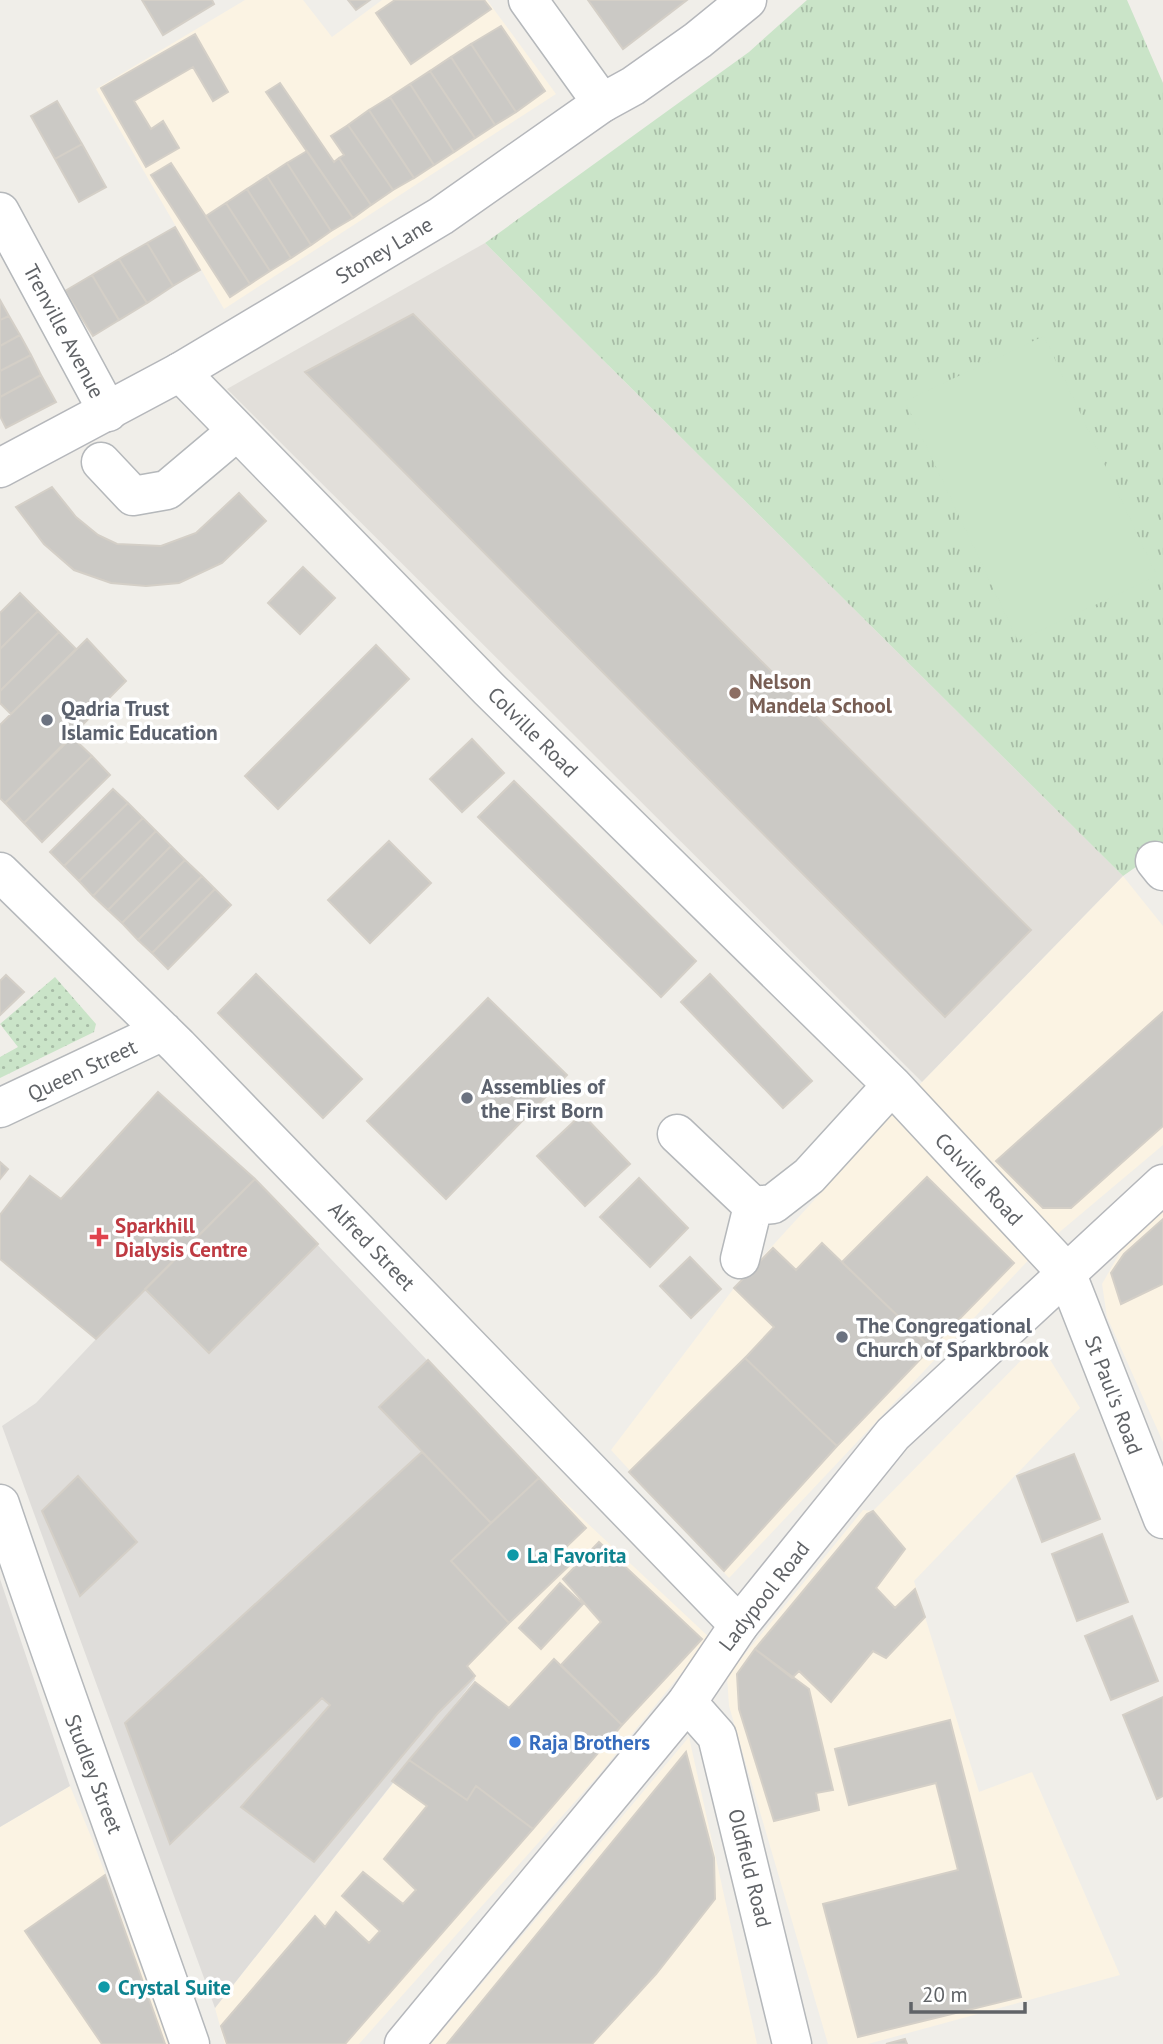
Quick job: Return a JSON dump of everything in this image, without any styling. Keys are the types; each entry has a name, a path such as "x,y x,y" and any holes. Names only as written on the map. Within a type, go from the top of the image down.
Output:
{"street":[{"path":"528,0 602,103"},
{"name":"Stoney Lane","path":"0,468 180,372 441,216 602,103 634,86 698,40 747,0"},
{"name":"Trenville Avenue","path":"0,212 108,412"},
{"name":"Colville Road","path":"180,372 499,699 892,1085 1066,1272"},
{"path":"101,462 133,496 167,489 237,431"},
{"name":"Alfred Street","path":"0,872 163,1031 738,1625"},
{"name":"Queen Street","path":"0,1108 163,1031"},
{"path":"677,1134 753,1206 773,1204 808,1176 892,1085"},
{"name":"Ladypool Road","path":"404,2044 687,1702 738,1625 893,1434 1163,1184"},
{"path":"740,1259 753,1206"},
{"name":"St Paul's Road","path":"1066,1272 1163,1519"},
{"name":"Studley Street","path":"0,1504 61,1686 103,1793 190,2044"},
{"name":"Oldfield Road","path":"687,1702 717,1736 792,2044"}],"shaded area":[{"path":"245,0 303,0 332,37 382,0 487,0 556,94 224,309 96,89"},
{"name":"Nelson Mandela School","path":"485,243 1123,876 922,1082 227,389"},
{"path":"1123,876 1163,926 1163,1145 1037,1251 729,1578 611,1450 734,1288 922,1082"},
{"path":"158,1092 255,1179 539,1478 451,1561 509,1623 467,1666 475,1679 215,2008 2,1426 36,1403 96,1339 0,1215 30,1176 61,1199"},
{"path":"1163,1211 1163,1442 1107,1317 1102,1284 1126,1242"},
{"path":"1039,1342 1080,1408 914,1581 979,1792 1032,1772 1120,1975 868,2044 828,2044 729,1706 727,1676 863,1510 873,1511"},
{"path":"539,1478 710,1638 597,1777 359,2044 225,2044 215,2008 475,1680 467,1666 451,1561"},
{"path":"0,1579 70,1786 0,1827"},
{"path":"689,1737 757,2044 431,2044"},
{"path":"70,1786 170,2044 0,2044 0,1827"}],"green space":[{"path":"807,0 1127,0 1163,83 1163,848 1123,876 485,243 749,52"},
{"path":"1044,336 1157,576 1018,641 905,401"},
{"path":"55,977 96,1024 94,1032 0,1078 0,1057 18,1047 0,1024"}],"building":[{"path":"142,0 212,0 214,4 163,35"},
{"path":"348,0 370,0 356,10"},
{"path":"395,0 484,0 491,9 411,64 376,13"},
{"path":"588,0 687,0 623,49"},
{"path":"501,26 545,91 516,112 471,44"},
{"path":"195,34 228,92 213,101 193,67 134,101 151,129 163,121 179,148 146,167 101,88"},
{"path":"471,44 516,112 495,125 451,57"},
{"path":"451,57 495,125 475,138 430,71"},
{"path":"430,71 475,138 454,152 410,84"},
{"path":"280,83 334,162 339,158 371,205 353,218 266,92"},
{"path":"410,84 454,152 434,165 390,97"},
{"path":"390,97 434,165 414,178 369,110"},
{"path":"57,101 82,144 55,159 31,116"},
{"path":"369,110 414,178 393,190 348,125"},
{"path":"348,125 393,190 371,205 339,158 344,155 331,136"},
{"path":"82,144 106,187 79,202 55,159"},
{"path":"307,151 353,218 331,231 287,163"},
{"path":"171,163 250,284 230,297 151,175"},
{"path":"287,163 331,231 311,245 267,176"},
{"path":"267,176 311,245 291,258 247,189"},
{"path":"247,189 291,258 270,271 226,203"},
{"path":"226,203 270,271 250,284 206,216"},
{"path":"175,227 200,270 173,286 147,243"},
{"path":"147,243 173,286 147,303 119,259"},
{"path":"119,259 147,303 119,320 92,275"},
{"path":"92,275 119,320 93,336 65,291"},
{"path":"0,300 9,316 0,320"},
{"path":"413,314 1031,930 945,1017 305,372"},
{"path":"9,316 20,335 0,346 0,320"},
{"path":"20,335 31,355 0,371 0,346"},
{"path":"31,355 41,375 0,397 0,371"},
{"path":"41,375 56,402 6,428 0,416 0,397"},
{"path":"52,487 76,517 98,535 117,544 161,546 196,533 239,493 266,521 222,563 179,583 146,586 111,583 74,570 44,544 16,507"},
{"path":"303,567 335,598 300,634 268,603"},
{"path":"20,593 38,611 0,649 0,613"},
{"path":"38,611 59,632 0,691 0,649"},
{"path":"59,632 76,649 11,714 0,703 0,691"},
{"name":"Qadria Trust Islamic Education","path":"87,639 126,681 5,803 0,798 0,725"},
{"path":"376,645 409,679 278,809 245,776"},
{"path":"72,737 92,756 24,823 5,803"},
{"path":"472,739 504,773 462,812 430,779"},
{"path":"92,756 110,775 42,842 24,823"},
{"path":"514,781 696,961 661,997 478,817"},
{"path":"113,789 128,803 64,866 50,852"},
{"path":"128,803 143,818 79,881 64,866"},
{"path":"143,818 156,831 93,896 79,881"},
{"path":"156,831 171,846 108,910 93,896"},
{"path":"389,841 431,883 370,943 328,900"},
{"path":"171,846 185,860 122,923 108,910"},
{"path":"185,860 202,876 138,940 122,923"},
{"path":"202,876 215,889 152,953 138,940"},
{"path":"215,889 231,905 168,969 152,953"},
{"path":"256,974 362,1079 323,1118 218,1013"},
{"path":"710,974 812,1081 783,1108 681,1002"},
{"path":"6,975 24,992 0,1015 0,981"},
{"name":"Assemblies of the First Born","path":"488,998 567,1075 446,1199 367,1121"},
{"path":"1163,1012 1163,1126 1071,1208 1043,1208 996,1161"},
{"name":"Sparkhill Dialysis Centre","path":"158,1092 255,1179 96,1339 0,1259 0,1215 30,1176 61,1199"},
{"path":"582,1114 630,1164 585,1206 537,1156"},
{"path":"0,1162 8,1169 0,1179"},
{"path":"927,1177 1014,1263 931,1348 842,1262"},
{"path":"639,1178 688,1228 650,1267 600,1217"},
{"path":"255,1179 318,1244 209,1353 145,1289"},
{"path":"1163,1219 1163,1284 1121,1304 1111,1273 1124,1254"},
{"name":"The Congregational Church of Sparkbrook","path":"822,1243 931,1348 837,1446 745,1358 774,1327 734,1288 773,1248 796,1270"},
{"path":"690,1257 721,1289 691,1318 660,1286"},
{"path":"745,1358 837,1446 724,1571 629,1472"},
{"path":"428,1360 539,1478 491,1523 379,1407"},
{"path":"422,1452 491,1523 451,1561 509,1623 467,1666 475,1676 437,1714 314,1862 241,1807 330,1705 322,1698 170,1844 125,1723"},
{"path":"1074,1454 1100,1519 1042,1542 1017,1476"},
{"path":"78,1476 137,1542 80,1596 42,1511"},
{"name":"La Favorita","path":"539,1478 586,1528 563,1550 574,1561 509,1623 451,1561"},
{"path":"873,1511 905,1549 876,1588 895,1608 915,1589 925,1617 886,1658 873,1651 831,1702 799,1671 792,1678 755,1649 867,1514"},
{"path":"1102,1534 1128,1602 1077,1621 1052,1554"},
{"path":"599,1542 702,1639 622,1725 561,1665 601,1622 563,1579"},
{"path":"560,1583 583,1604 541,1649 519,1628"},
{"path":"1132,1616 1158,1681 1111,1700 1085,1636"},
{"path":"755,1649 809,1689 833,1790 816,1793 819,1810 774,1821 739,1709 737,1674"},
{"name":"Raja Brothers","path":"554,1659 622,1725 533,1829 476,1786 467,1800 409,1760 475,1682 509,1708"},
{"path":"1163,1697 1163,1796 1157,1799 1123,1715"},
{"path":"950,1720 1021,1997 858,2037 823,1904 958,1870 936,1783 849,1805 835,1749"},
{"path":"686,1752 714,1858 715,1899 656,1974 592,2044 447,2044"},
{"path":"409,1760 467,1800 476,1786 533,1829 345,2044 227,2044 221,2026 315,1916 325,1927 336,1912 369,1943 380,1931 342,1896 363,1872 403,1904 416,1890 384,1859 427,1806 392,1781"},
{"name":"Crystal Suite","path":"105,1875 165,2044 102,2044 25,1931"},
{"path":"905,2039 907,2044 886,2044"}],"place":[{"name":"Nelson Mandela School","path":"735,693"},
{"name":"Qadria Trust Islamic Education","path":"47,720"},
{"name":"Assemblies of the First Born","path":"467,1098"},
{"name":"Sparkhill Dialysis Centre","path":"99,1237"},
{"name":"The Congregational Church of Sparkbrook","path":"842,1337"},
{"name":"La Favorita","path":"513,1555"},
{"name":"Raja Brothers","path":"515,1742"},
{"name":"Crystal Suite","path":"104,1987"}]}
